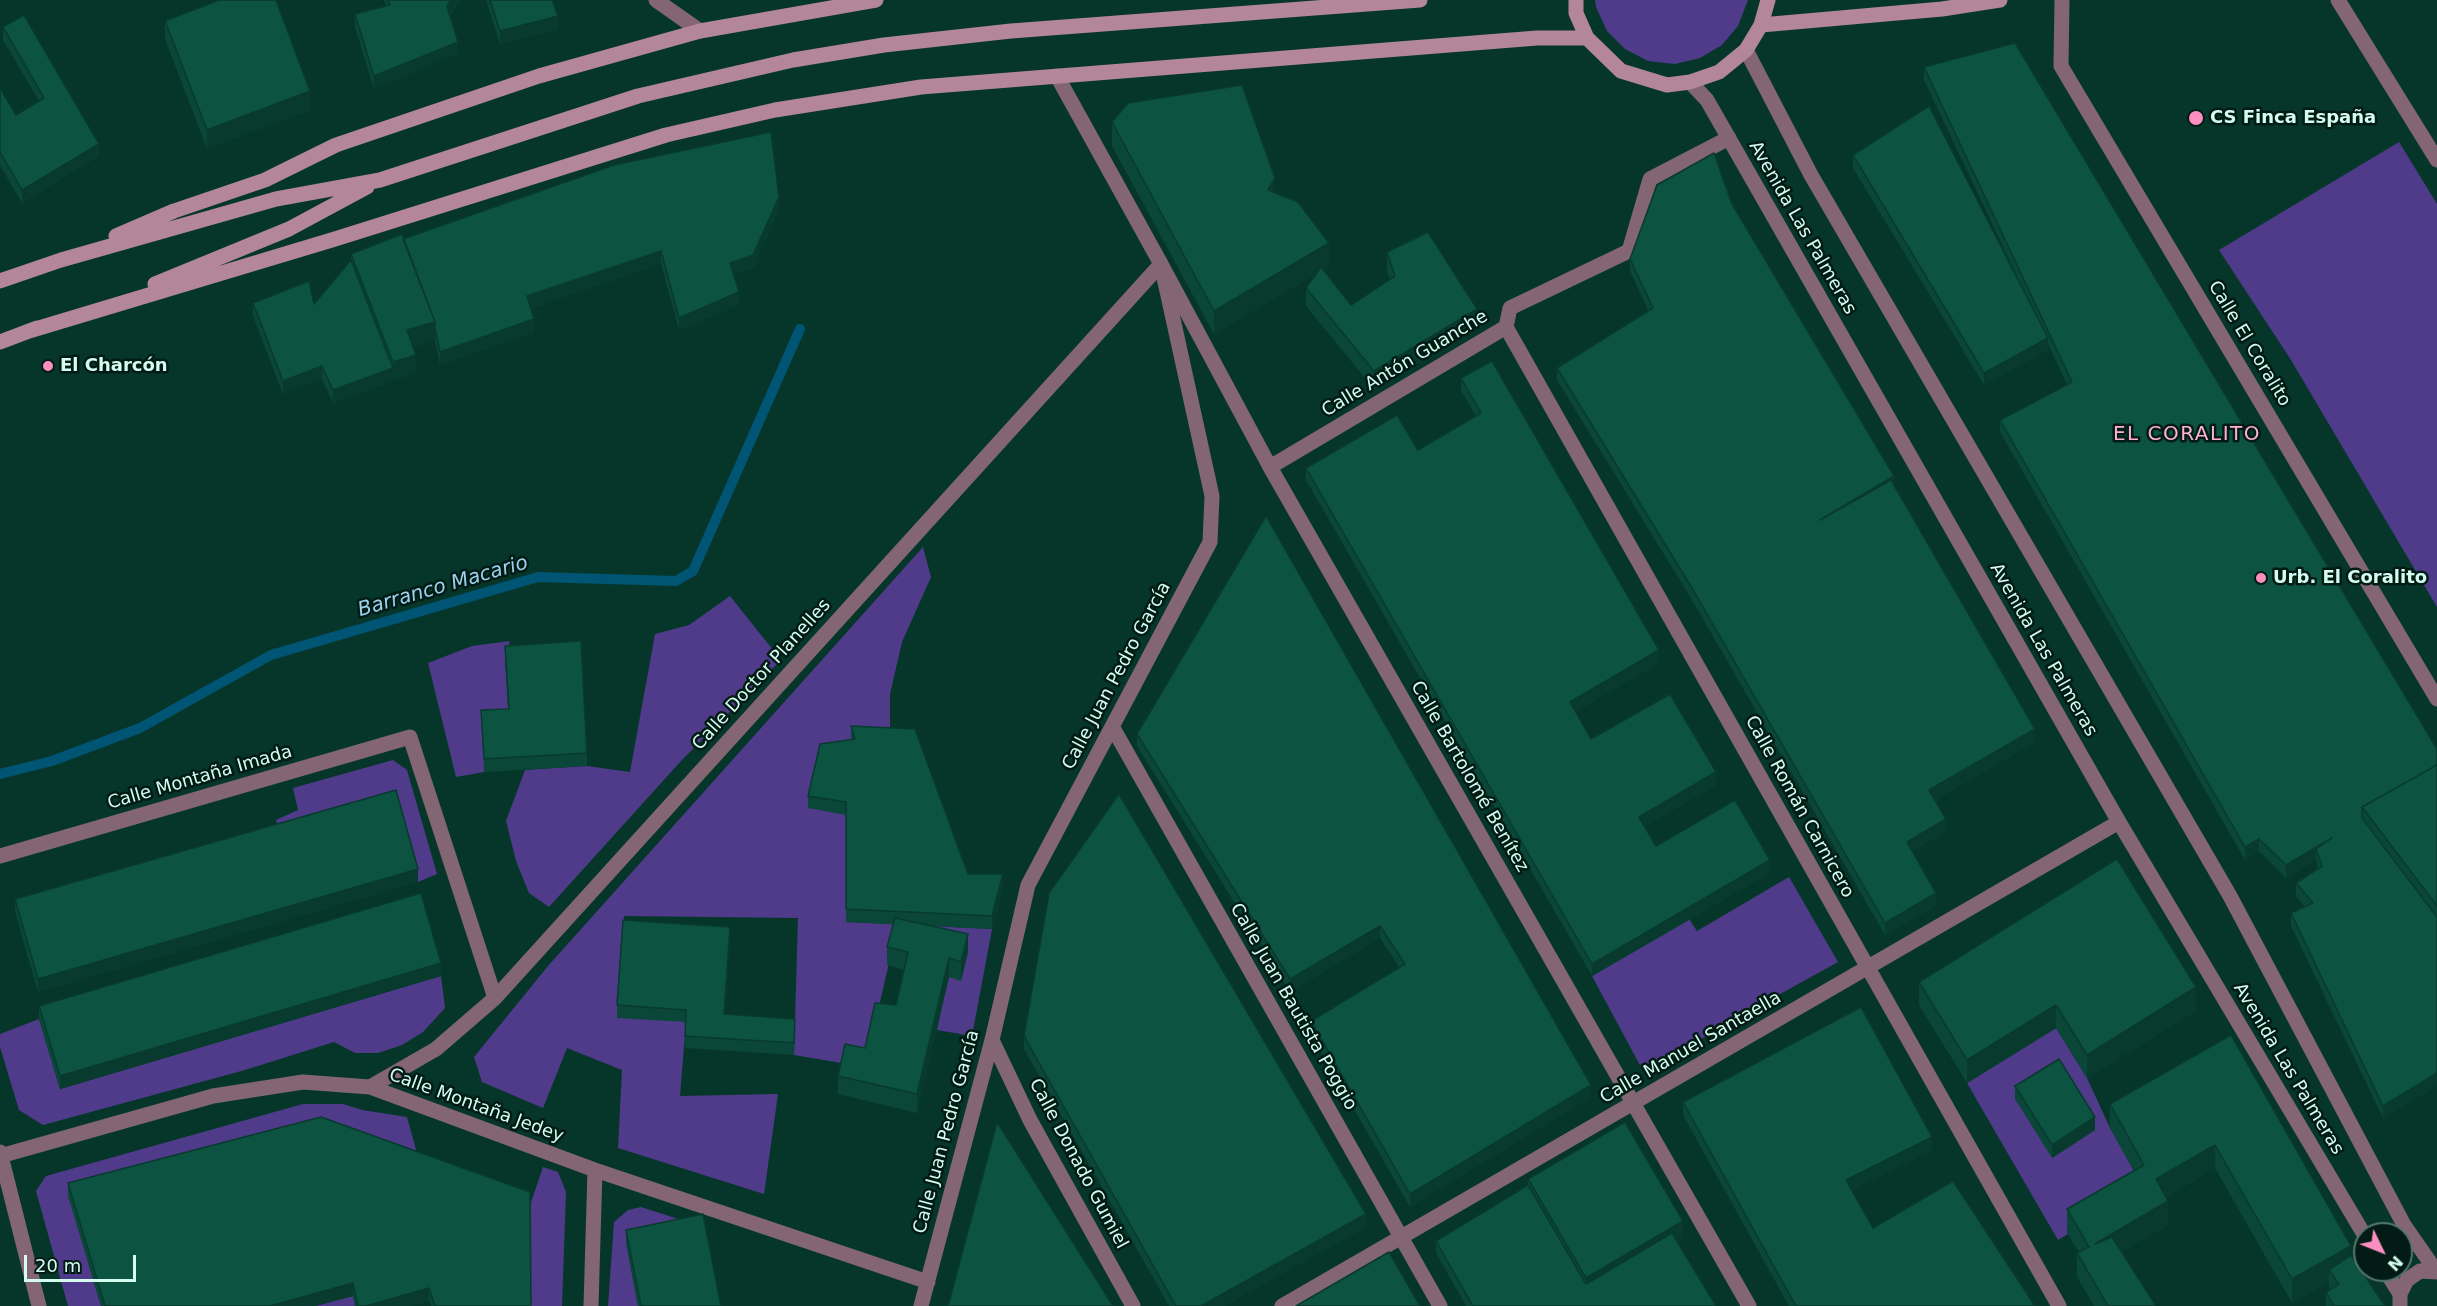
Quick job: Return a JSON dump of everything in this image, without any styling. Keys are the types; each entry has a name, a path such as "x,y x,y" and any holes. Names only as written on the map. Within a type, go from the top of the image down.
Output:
{"main road":[{"path":"61,260 174,211 265,180 336,145 539,76 700,31 876,0"},
{"path":"0,281 61,260 276,200 380,180 638,96 793,60 884,45 1011,31 1420,0"},
{"path":"1576,0 1576,13 1587,38 1621,71 1667,85 1690,82 1719,72 1746,50 1761,25 1768,0"},
{"path":"1761,25 1942,9 2000,0"},
{"path":"29,331 323,243 666,135 775,110 921,87 1537,38 1587,38"},
{"path":"0,342 215,261 289,229 380,180"}],"street":[{"path":"656,0 700,31"},
{"name":"Calle El Coralito","path":"2062,0 2061,66 2437,699"},
{"path":"2338,0 2437,160"},
{"name":"Avenida Las Palmeras","path":"1746,50 1811,175 2230,896 2404,1225 2437,1272"},
{"name":"Calle Juan Pedro García","path":"921,1306 992,1040 1028,885 1210,542 1212,496 1161,264 1057,76"},
{"name":"Avenida Las Palmeras","path":"1690,82 1707,100 2119,822 2357,1222"},
{"name":"Calle Antón Guanche","path":"1270,467 1506,327 1510,308 1629,251 1650,179 1728,138"},
{"name":"Calle Bartolomé Benítez","path":"1161,264 1270,467 1749,1306"},
{"name":"Calle Doctor Planelles","path":"370,1087 436,1049 495,998 1161,264"},
{"name":"Calle Román Carnicero","path":"1506,327 2059,1306"},
{"name":"Calle Juan Bautista Poggio","path":"1113,728 1440,1306"},
{"name":"Calle Montaña Imada","path":"0,856 410,737 495,998"},
{"name":"Calle Manuel Santaella","path":"1282,1306 2119,822"},
{"name":"Calle Donado Gumiel","path":"992,1040 1030,1120 1133,1306"},
{"name":"Calle Montaña Jedey","path":"0,1154 213,1096 303,1083 370,1087 595,1170 928,1282"},
{"path":"0,1154 39,1306"},
{"path":"591,1306 595,1170"},
{"path":"2400,1300 2407,1280 2420,1271 2437,1272"},
{"path":"2391,1282 2400,1300"}],"shaded area":[{"path":"1595,0 1748,0 1738,26 1722,45 1700,58 1675,64 1648,61 1625,49 1607,31"},
{"path":"2399,142 2437,204 2437,607 2291,360 2219,250"},
{"path":"923,547 931,577 902,642 890,694 890,740 846,815 846,922 992,929 972,1036 937,1030 954,949 895,937 865,1067 794,1055 798,918 624,916 623,933 686,1022 680,1096 778,1094 764,1194 618,1148 622,1070 567,1048 543,1108 482,1082 474,1057 548,966"},
{"path":"730,596 781,660 681,761 549,907 529,893 516,861 506,821 525,770 587,766 630,772 655,634 689,625"},
{"path":"510,641 505,659 509,722 484,772 456,777 428,663 472,646"},
{"path":"393,760 407,770 437,874 418,882 280,836 276,820 298,810 293,788"},
{"path":"1789,877 1838,962 1649,1070 1642,1069 1592,976 1689,919 1697,931"},
{"path":"441,976 445,1008 423,1032 402,1045 378,1053 355,1053 334,1042 245,1070 43,1125 19,1110 0,1047 0,1034 39,1019 60,1089"},
{"path":"2056,1028 2087,1078 2110,1128 2144,1189 2058,1240 1967,1083"},
{"path":"303,1104 343,1104 362,1110 407,1117 420,1164 69,1196 101,1306 68,1306 36,1191 46,1176"},
{"path":"543,1167 558,1172 566,1192 562,1306 531,1306 530,1205"},
{"path":"641,1207 703,1227 626,1242 638,1306 608,1306 614,1222 628,1210"},
{"path":"353,1296 355,1306 315,1306"}],"building":[{"path":"219,0 276,0 310,91 207,130 165,21"},
{"path":"388,0 451,0 447,6 458,42 374,76 355,14 390,5"},
{"path":"490,0 552,0 558,16 500,31"},
{"path":"24,15 99,144 22,190 0,152 0,88 16,115 44,98 3,27"},
{"path":"2015,43 2437,749 2437,765 2362,807 2362,818 2437,917 2437,1073 2383,1106 2291,913 2313,903 2296,883 2322,866 2316,849 2332,838 2286,865 2259,839 2245,847 2000,420 2072,382 1924,67"},
{"path":"1242,85 1275,178 1268,190 1298,202 1329,243 1214,311 1112,122 1128,103"},
{"path":"1929,106 2048,338 1984,373 1853,155"},
{"path":"771,132 779,197 753,255 730,263 739,292 679,318 661,251 527,296 534,319 440,352 435,322 403,239 614,165"},
{"path":"1714,153 1732,204 1894,476 1820,520 1891,480 2035,729 1929,790 1946,819 1907,842 1936,893 1885,923 1695,593 1557,368 1653,308 1630,259 1657,185"},
{"path":"1428,232 1477,309 1374,371 1306,288 1321,267 1351,305 1395,276 1387,252"},
{"path":"402,234 435,322 407,330 416,355 393,362 351,254"},
{"path":"351,260 393,368 333,390 322,366 283,381 253,303 309,281 314,304"},
{"path":"1492,361 1659,650 1570,702 1591,739 1670,694 1716,772 1639,817 1656,846 1735,800 1770,860 1592,964 1306,468 1397,415 1418,450 1481,413 1461,378"},
{"path":"1266,516 1591,1085 1410,1194 1311,1021 1405,964 1380,926 1290,979 1137,734"},
{"path":"581,641 587,753 484,759 481,710 509,709 505,646"},
{"path":"851,726 915,729 968,874 1003,874 992,916 846,909 846,802 808,796 820,744 855,739"},
{"path":"2437,765 2437,906 2362,807"},
{"path":"396,790 418,869 38,979 15,899"},
{"path":"1119,794 1366,1214 1201,1306 1176,1306 1024,1036 1049,893"},
{"path":"2117,859 2196,987 2087,1055 2056,1005 1967,1060 1919,982"},
{"path":"421,893 441,963 60,1076 39,1006"},
{"path":"895,918 968,934 961,962 949,958 917,1094 838,1076 845,1044 865,1048 875,1003 896,1005 908,952 887,947"},
{"path":"623,920 730,927 724,1014 795,1019 794,1043 685,1036 686,1010 617,1005"},
{"path":"1861,1007 1932,1137 1846,1180 1873,1228 1953,1181 2035,1306 1796,1306 1683,1102"},
{"path":"2231,1035 2351,1246 2292,1279 2215,1145 2156,1179 2168,1201 2095,1244 2112,1237 2156,1306 2108,1306 2077,1253 2089,1247 2067,1209 2144,1165 2110,1104"},
{"path":"2059,1059 2095,1117 2052,1145 2015,1086"},
{"path":"321,1117 530,1192 531,1306 435,1306 429,1288 366,1306 358,1306 353,1283 270,1306 105,1306 68,1183"},
{"path":"997,1122 1113,1306 948,1306"},
{"path":"1625,1122 1683,1221 1586,1278 1528,1179"},
{"path":"1528,1185 1586,1284 1672,1233 1716,1306 1473,1306 1436,1241"},
{"path":"703,1214 721,1306 641,1306 626,1230"},
{"path":"1389,1252 1420,1306 1296,1306"},
{"path":"2351,1255 2353,1282 2369,1282 2385,1306 2334,1306 2326,1292 2339,1284 2329,1270"}],"waterway":[{"name":"Barranco Macario","path":"0,774 52,761 140,728 271,655 538,577 676,581 693,571 800,329"}],"place":[{"name":"CS Finca España","path":"2196,118"},
{"name":"El Charcón","path":"48,366"},
{"name":"Urb. El Coralito","path":"2261,578"}],"district":[{"name":"EL CORALITO","path":"2187,435"}]}
